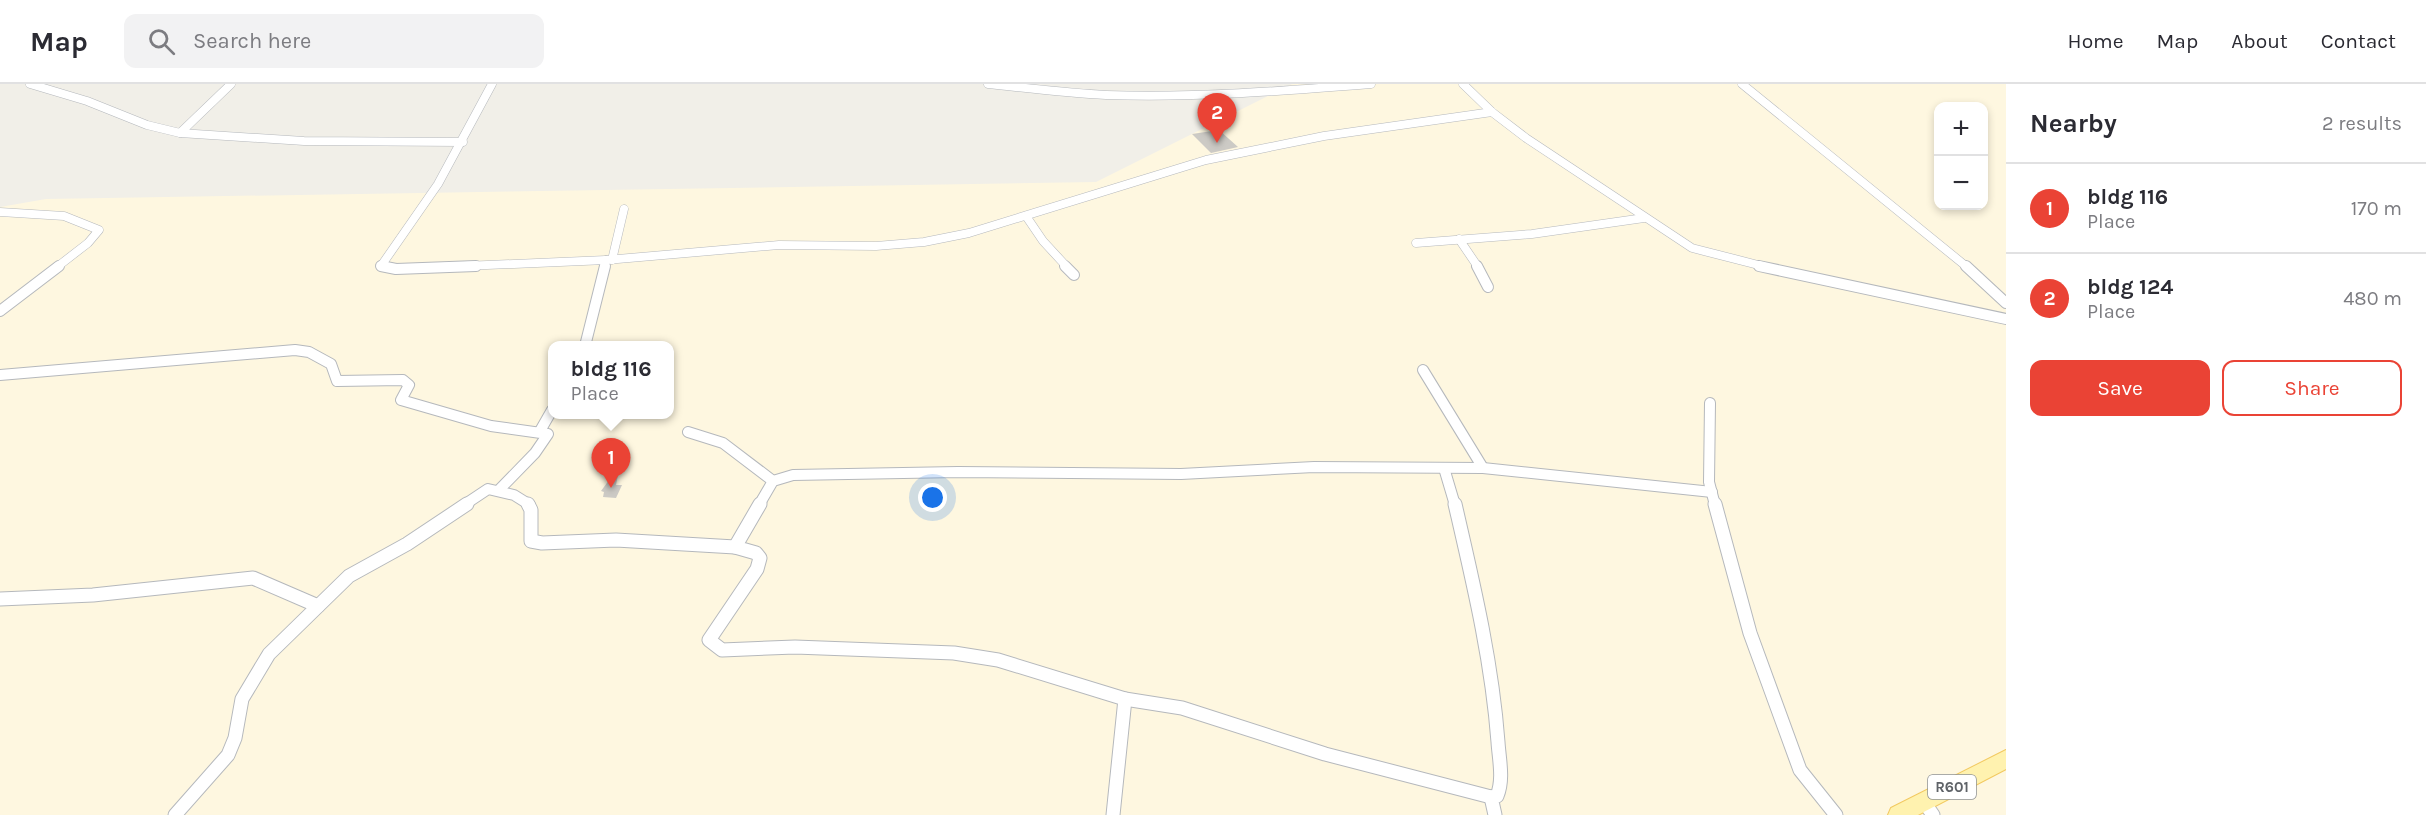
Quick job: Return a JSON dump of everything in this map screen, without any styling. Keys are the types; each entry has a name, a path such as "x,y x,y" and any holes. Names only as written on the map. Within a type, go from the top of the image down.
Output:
{"main road":[{"name":"R601","path":"1898,815 1928,808 2006,759"}],"street":[{"path":"30,84 87,101 147,125 180,133 304,141 463,142"},
{"path":"180,133 231,84"},
{"path":"492,84 463,142 438,184 381,266 396,269 609,260 779,245 876,246 916,243 969,233 1206,160 1324,136 1492,112"},
{"path":"988,84 1083,93 1185,95 1266,93 1371,84"},
{"path":"1463,84 1492,112 1644,218 1692,248 1719,257 2006,319"},
{"path":"1742,84 1791,120 1819,148 1900,213 1941,242 2006,303"},
{"path":"586,341 624,208"},
{"path":"0,212 48,214 78,219 99,230 88,243 0,311"},
{"path":"1026,216 1043,241 1074,275"},
{"path":"1416,243 1532,234 1644,218"},
{"path":"1459,239 1480,270 1488,287"},
{"path":"0,375 295,350 323,358 330,364 337,381 403,380 408,385 401,400 491,426 540,431 549,437 499,490"},
{"path":"1423,370 1465,435 1483,468"},
{"path":"1710,403 1709,482 1750,633 1800,770 1836,815"},
{"path":"540,431 548,417"},
{"path":"688,432 709,436 729,445 745,461 774,481"},
{"path":"735,547 774,481 793,475 958,472 1181,474 1314,467 1483,468 1712,492"},
{"path":"176,815 228,755 235,738 242,699 269,654 349,576 407,544 488,489 499,490 530,505 531,541 543,543 616,540 735,547 756,553 760,558 756,569 709,640 711,644 722,650 795,647 954,653 998,660 1125,699 1182,708 1325,754 1381,766 1491,797 1497,796 1500,791 1499,764 1487,645 1450,484 1444,468"},
{"path":"0,599 93,595 253,578 318,606"},
{"path":"1113,815 1125,699"},
{"path":"1491,797 1495,815"}],"shaded area":[{"path":"1292,84 2006,84 2006,815 0,815 0,207 46,199 1096,182"}],"building":[{"path":"1219,130 1238,147 1211,153 1192,134"},
{"path":"620,465 616,485 622,485 616,498 603,497 604,492 601,491"}],"place":[{"name":"bldg 124","path":"1217,143"},
{"name":"bldg 116","path":"611,488"}]}
